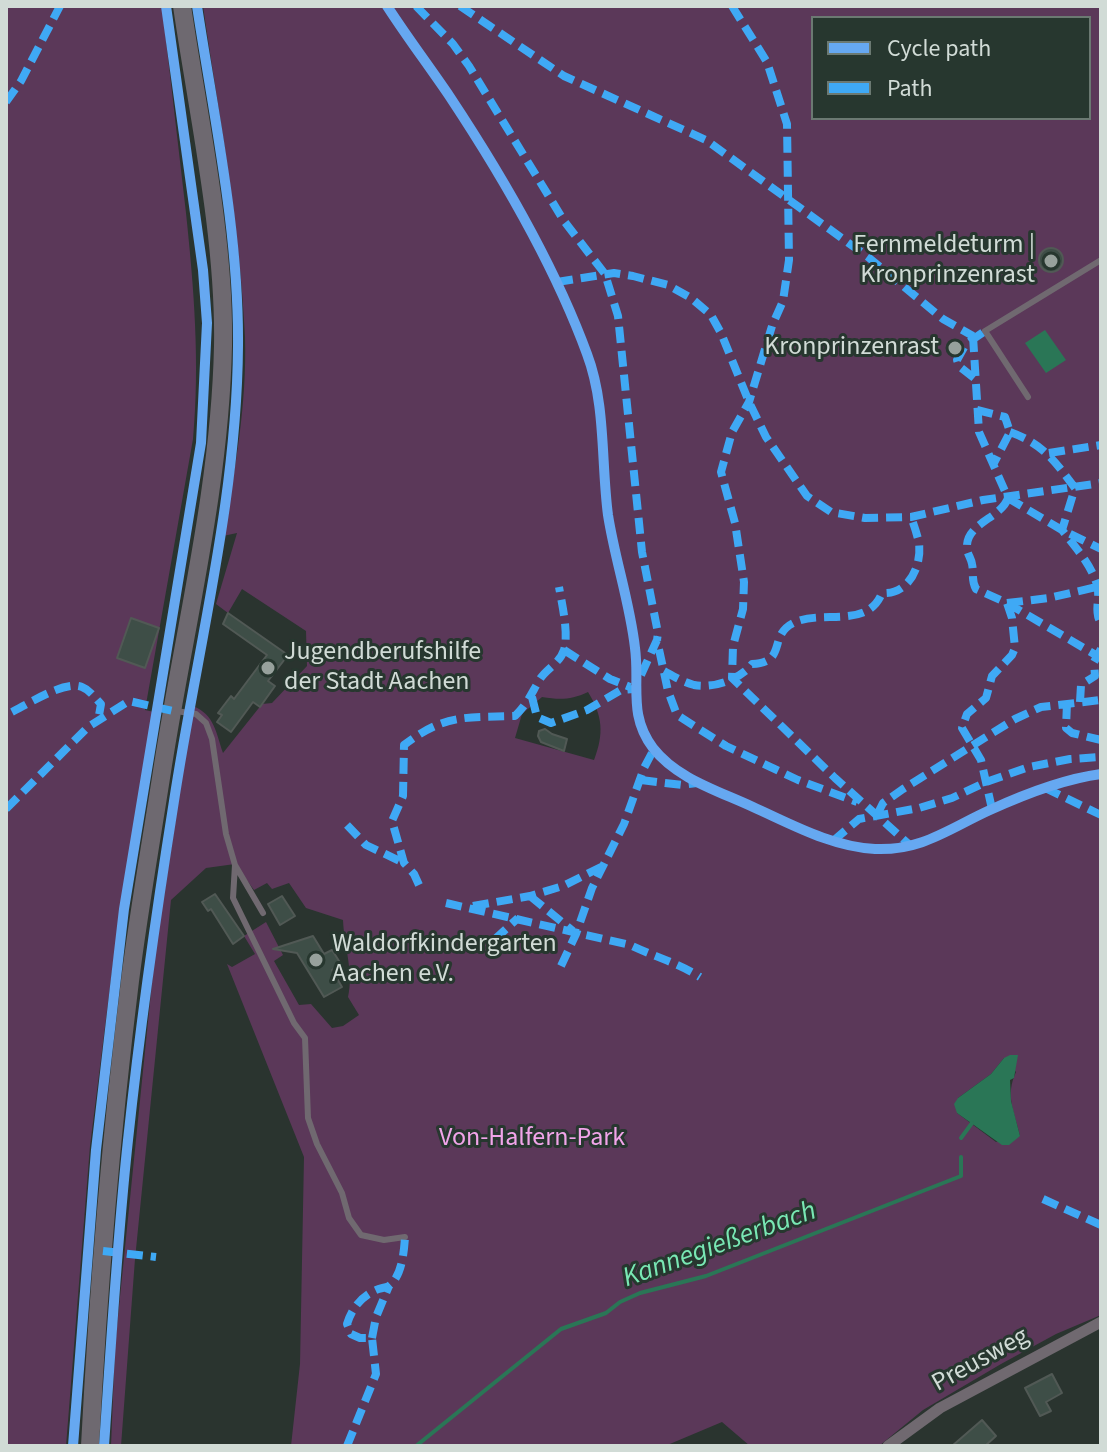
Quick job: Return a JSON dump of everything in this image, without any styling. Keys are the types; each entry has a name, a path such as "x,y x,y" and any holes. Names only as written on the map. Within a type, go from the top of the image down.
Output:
{"main road":[{"path":"90,1446 112,1137 131,978 214,475 223,342 221,285 213,214 182,6"}],"street":[{"name":"Preusweg","path":"888,1446 940,1408 1101,1322"}],"lane":[{"path":"1028,397 985,331 1101,260"},
{"path":"173,711 196,714 210,730 226,834 235,865 263,913"},
{"path":"235,865 233,898 236,907 294,1023 305,1038 308,1118 317,1144 342,1193 349,1218 361,1235 373,1240 405,1237"}],"green space":[{"path":"6,6 162,6 186,213 195,326 193,439 145,710 154,712 113,963 90,1146 66,1446 6,1446"},
{"name":"Von-Halfern-Park","path":"203,6 1101,6 1101,1315 1056,1334 923,1410 879,1446 750,1446 722,1422 665,1446 291,1446 300,1364 304,1157 227,964 232,967 255,954 244,936 266,922 283,955 274,961 299,1005 311,1004 332,1028 343,1026 359,1015 348,997 349,969 343,920 306,908 289,883 272,889 267,883 254,890 235,864 206,868 171,900 135,1259 121,1446 111,1446 115,1346 155,953 193,706 210,720 223,753 262,704 272,703 307,666 306,631 242,589 228,613 216,604 237,533 223,536 236,462 245,362 234,212","holes":["588,692 599,717 599,742 594,760 515,738 522,714 542,697 565,699","1004,1058 1016,1072 1011,1096 1020,1136 996,1142 957,1113 958,1098 991,1074"]}],"shaded area":[{"path":"1045,330 1066,360 1046,373 1025,343"},
{"path":"1010,1055 1018,1055 1014,1078 1010,1080 1011,1101 1020,1136 1009,1145 1002,1145 957,1113 954,1104"}],"building":[{"name":"Fernmeldeturm | Kronprinzenrast","path":"1046,248 1056,248 1063,255 1063,265 1056,272 1046,272 1039,265 1039,255"},
{"name":"Jugendberufshilfe der Stadt Aachen","path":"228,613 288,655 268,681 275,686 260,707 253,702 231,732 217,722 222,715 218,713 231,696 234,699 267,655 223,624"},
{"path":"131,618 159,628 145,668 117,658"},
{"path":"545,729 567,739 564,751 541,742 539,731"},
{"path":"215,894 244,936 233,944 211,909 208,911 202,902"},
{"path":"282,896 295,916 280,925 268,904"},
{"path":"313,936 324,954 332,950 341,964 332,970 342,987 324,997 297,953 273,949"},
{"path":"1052,1374 1062,1393 1046,1402 1051,1411 1040,1416 1025,1388"},
{"path":"982,1420 996,1436 985,1446 952,1446"}],"waterway":[{"path":"961,1138 972,1123"},
{"name":"Kannegießerbach","path":"416,1446 561,1329 606,1313 640,1293 706,1276 961,1176 961,1157"}],"marked path":[{"path":"6,102 21,81 60,6"},
{"path":"416,6 453,44 469,66 564,221 605,274 618,316 642,552 657,640"},
{"path":"460,6 564,76 706,140 868,257 943,319 973,336"},
{"path":"732,6 767,62 787,124 789,260 783,301 772,326 749,402 732,432 721,472 735,523 744,582 743,609 733,646 732,678 835,778 912,847"},
{"path":"557,282 614,273 668,285 691,298 711,315 721,333 766,437 807,496 831,512 865,518 911,517 983,500 1101,483"},
{"path":"974,378 959,366 957,360 966,344 985,331"},
{"path":"973,336 979,432 1008,498 1101,549"},
{"path":"977,410 1005,417 1010,432 993,465"},
{"path":"1010,432 1047,454 1075,488 1062,530 1094,577 1101,623"},
{"path":"1049,453 1101,445"},
{"path":"992,809 981,760 962,728 967,714 986,698 992,676 1015,648 1007,603 976,589 967,545 973,531 1005,505 1008,498"},
{"path":"664,671 694,685 718,684 741,674 752,664 771,658 782,632 798,621 857,615 867,611 876,604 882,593 906,584 915,570 919,543 911,517"},
{"path":"1007,603 1049,598 1101,586"},
{"path":"419,885 404,863 392,821 403,796 404,745 445,722 515,716 564,650 565,628 559,587"},
{"path":"1007,603 1101,658"},
{"path":"641,675 657,640 668,691 677,715 726,746 798,780 857,802"},
{"path":"1080,702 1081,685 1095,676 1094,662 1101,649"},
{"path":"564,650 610,679 630,687"},
{"path":"12,712 47,694 75,686 88,690 101,704 98,721"},
{"path":"532,697 537,717 551,723 587,710 621,690 634,689"},
{"path":"877,815 883,803 903,789 1015,719 1041,707 1101,700"},
{"path":"6,809 88,727 129,701 173,711"},
{"path":"1067,703 1066,728 1072,733 1101,740"},
{"path":"561,966 654,749"},
{"path":"833,841 859,819 919,808 952,798 1029,767 1101,757"},
{"path":"641,780 682,785 697,783"},
{"path":"1045,788 1101,815"},
{"path":"347,825 366,845 404,863"},
{"path":"473,906 530,896 563,886 603,866"},
{"path":"530,896 573,931"},
{"path":"446,903 630,945 700,977"},
{"path":"494,940 518,918"},
{"path":"1043,1199 1101,1225"},
{"path":"347,1446 376,1374 372,1338 351,1334 347,1324 354,1308 362,1300 393,1282 402,1263 405,1237"},
{"path":"103,1251 156,1257"},
{"path":"372,1338 376,1317 389,1286"}],"cycle path":[{"path":"73,1446 96,1150 124,909 201,443 207,323 203,270 166,6"},
{"path":"104,1446 121,1216 138,1055 183,744 223,517 236,403 237,304 230,218 197,6"},
{"path":"387,6 450,97 508,190 559,287 587,354 600,413 608,515 633,631 640,724 645,736 663,759 699,783 797,827 843,844 875,849 892,849 921,842 1030,793 1073,779 1101,774"}],"place":[{"name":"Fernmeldeturm | Kronprinzenrast","path":"1051,261"},
{"name":"Kronprinzenrast","path":"955,348"},
{"name":"Jugendberufshilfe der Stadt Aachen","path":"268,668"},
{"name":"Waldorfkindergarten Aachen e.V.","path":"316,960"}]}
